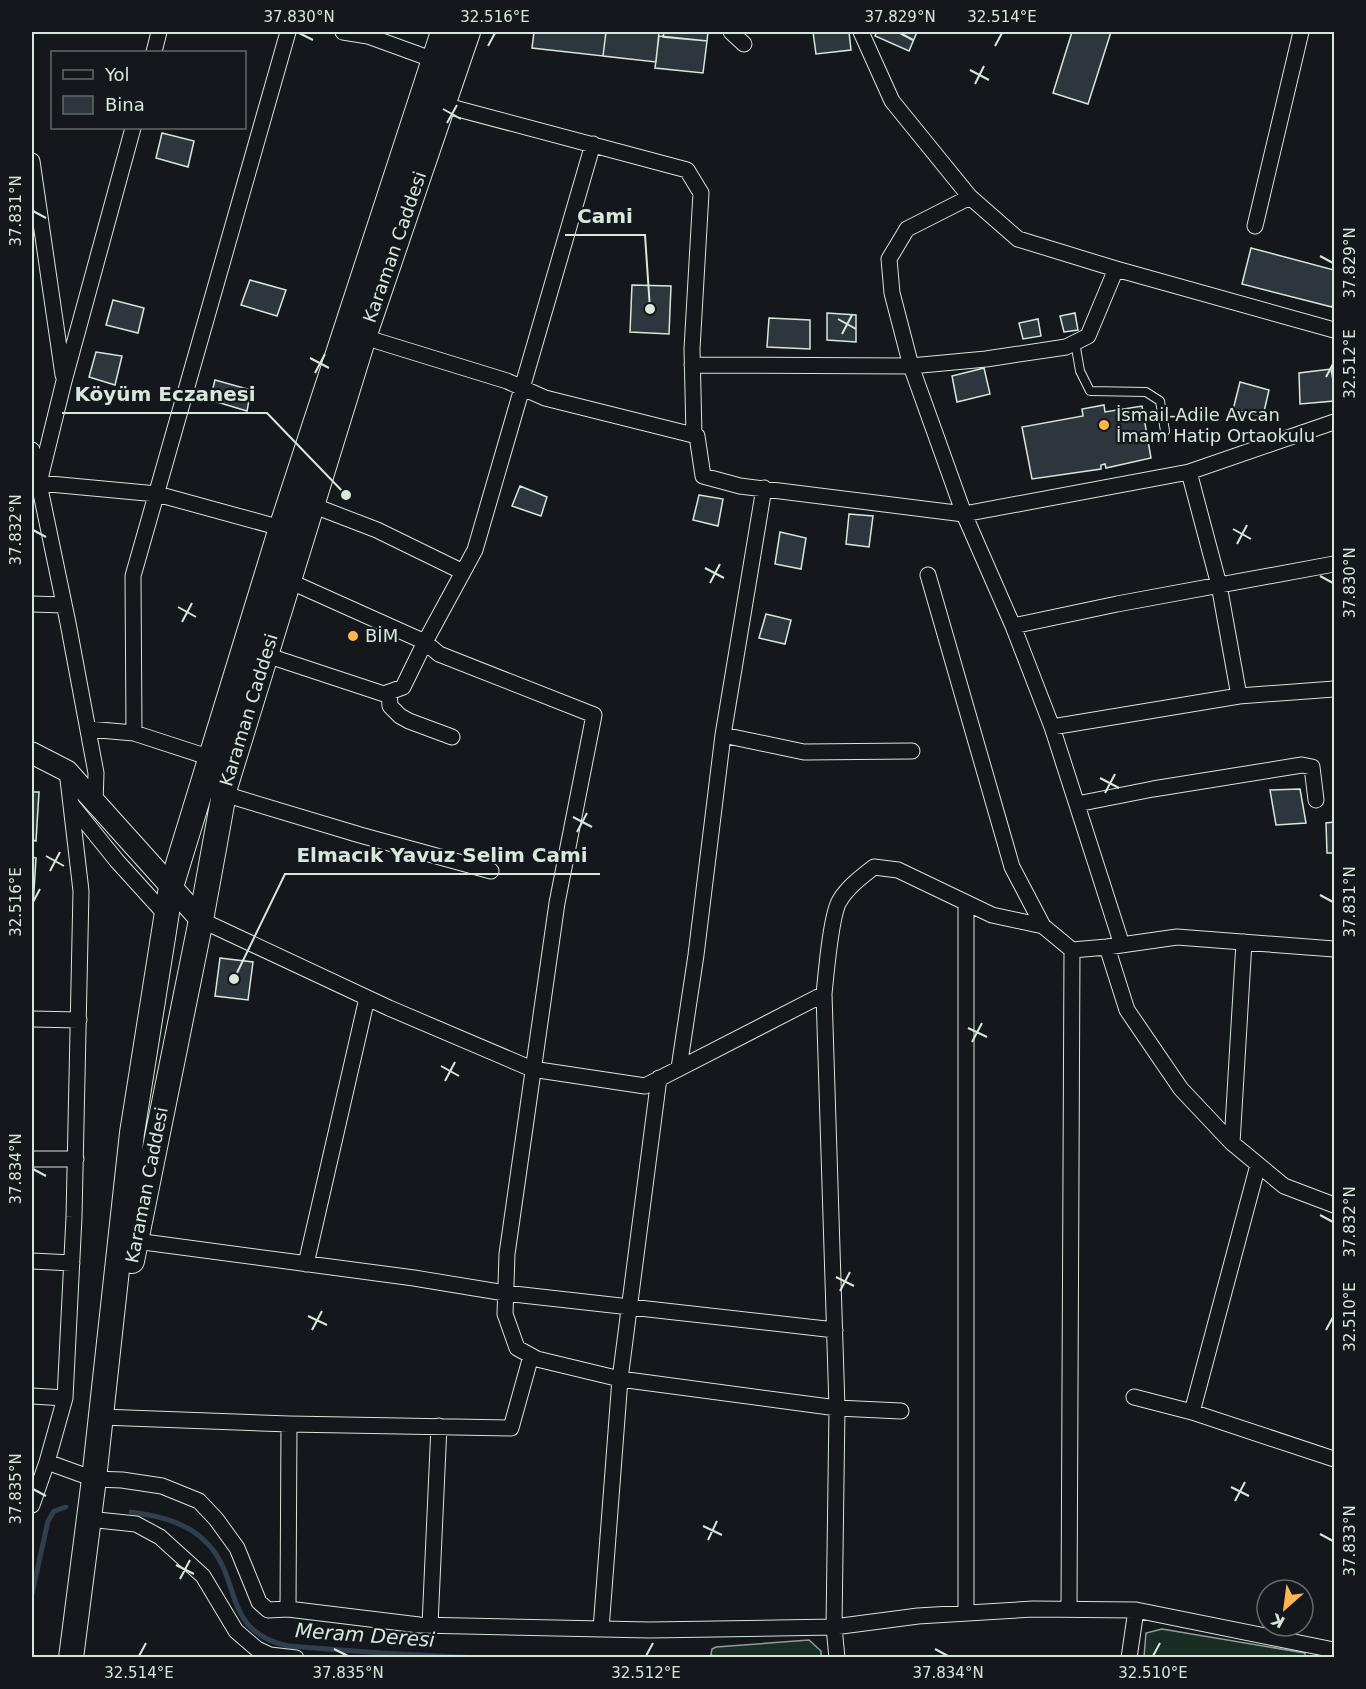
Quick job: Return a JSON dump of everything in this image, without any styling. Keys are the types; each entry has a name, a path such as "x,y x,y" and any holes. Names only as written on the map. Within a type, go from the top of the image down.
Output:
{"main road":[{"name":"Karaman Caddesi","path":"71,1658 94,1479 132,1133 171,887 281,528 443,32"},
{"name":"Karaman Caddesi","path":"101,1412 201,920 224,794 364,337 468,32"}],"street":[{"path":"154,51 159,32"},
{"path":"134,733 133,576 288,32"},
{"path":"343,32 368,36 434,60"},
{"path":"731,32 744,44"},
{"path":"861,32 892,101 970,197 1018,239 1335,330"},
{"path":"1255,226 1301,32"},
{"path":"442,105 687,170 701,193 692,365 693,435"},
{"path":"39,483 64,381 133,129"},
{"path":"266,655 384,694 403,687 475,549 593,144"},
{"path":"32,160 64,381"},
{"path":"970,197 907,229 889,259 892,293 911,366 964,514 1013,626 1052,727 1077,804 1115,946 1127,1010 1181,1089 1232,1143 1284,1186 1335,1204"},
{"path":"692,365 911,366 1066,347 1088,336 1116,269"},
{"path":"364,337 507,381 545,398 697,436 703,476 740,486 964,514 1189,472 1335,422"},
{"path":"32,450 96,773 95,803"},
{"path":"1189,472 1219,585 1239,696"},
{"path":"39,483 157,494 281,528"},
{"path":"679,1068 696,955 723,735 764,488"},
{"path":"312,505 377,530 462,572"},
{"path":"1013,626 1335,564"},
{"path":"928,575 1012,867 1043,926 1072,950 1178,937 1335,949"},
{"path":"289,581 425,642 439,654 594,715 557,903 507,1254 504,1314 516,1348 537,1359 620,1379 837,1408 902,1411"},
{"path":"32,604 64,605"},
{"path":"1052,727 1239,696 1335,689"},
{"path":"389,692 390,706 400,716 452,736"},
{"path":"88,729 134,733 211,758"},
{"path":"723,735 804,752 912,751"},
{"path":"32,753 67,771 201,920 367,998 532,1069 645,1086 824,994"},
{"path":"1077,804 1302,765 1311,767 1316,800"},
{"path":"32,1505 65,1398 72,1263 81,891 67,771"},
{"path":"224,794 491,871"},
{"path":"71,804 117,861 166,915"},
{"path":"837,1658 834,1627 837,1408 824,994 828,952 838,902 857,879 874,867 898,870 992,915 1043,926"},
{"path":"966,903 966,1613"},
{"path":"1232,1143 1244,942"},
{"path":"1070,1609 1072,950"},
{"path":"306,1263 367,998"},
{"path":"32,1019 79,1020"},
{"path":"601,1629 620,1379 659,1078"},
{"path":"32,1159 76,1159"},
{"path":"1192,1412 1258,1165"},
{"path":"136,1241 414,1278 506,1293 835,1330"},
{"path":"32,1261 72,1263"},
{"path":"101,1412 289,1424 511,1428 531,1356"},
{"path":"32,1396 65,1398"},
{"path":"1134,1397 1192,1412 1335,1459"},
{"path":"288,1609 289,1424"},
{"path":"430,1625 439,1426"},
{"path":"47,1462 94,1479 122,1480 162,1486 199,1501 216,1519 237,1548 259,1602 268,1610 288,1609 430,1625 601,1629 834,1627 918,1616 1033,1609 1136,1610 1335,1650"},
{"path":"88,1519 136,1524 160,1537 203,1576 236,1631 257,1649 270,1655 296,1658"},
{"path":"1129,1658 1136,1610"}],"lane":[{"path":"1075,342 1080,371 1090,391 1146,392 1160,401 1165,431"}],"green space":[{"path":"1162,1629 1305,1653 1305,1657 1144,1657 1146,1633"},
{"path":"809,1640 821,1651 821,1657 714,1658 711,1654 712,1649 716,1647"}],"building":[{"path":"534,32 606,32 603,56 532,48"},
{"path":"606,32 659,32 656,62 603,56"},
{"path":"664,32 708,32 707,41 663,37"},
{"path":"813,32 849,32 851,50 816,54"},
{"path":"877,32 917,32 909,51 875,36"},
{"path":"1072,32 1111,32 1088,104 1053,93"},
{"path":"659,36 707,41 703,73 655,68"},
{"path":"162,133 194,141 188,167 156,158"},
{"path":"1251,248 1334,270 1332,307 1242,284"},
{"path":"250,280 286,290 277,316 241,305"},
{"path":"632,285 671,286 669,334 630,332"},
{"path":"113,300 144,308 138,333 106,325"},
{"path":"827,313 856,315 856,342 827,340"},
{"path":"1075,313 1078,330 1064,332 1060,316"},
{"path":"769,318 810,320 810,349 767,347"},
{"path":"1038,319 1041,336 1023,339 1019,323"},
{"path":"96,352 122,356 115,385 89,377"},
{"path":"984,368 990,394 957,402 952,376"},
{"path":"1331,369 1334,401 1300,404 1299,373"},
{"path":"215,380 251,390 247,411 210,400"},
{"path":"1240,382 1269,390 1263,416 1233,410"},
{"path":"1104,405 1105,412 1142,406 1151,458 1106,468 1105,464 1101,465 1101,469 1032,479 1022,427 1083,416 1082,409"},
{"path":"520,486 547,497 541,516 512,506"},
{"path":"699,495 723,499 718,526 693,520"},
{"path":"849,514 873,516 869,547 846,544"},
{"path":"780,532 806,538 801,569 775,564"},
{"path":"766,614 791,620 785,644 759,638"},
{"path":"1300,789 1306,823 1276,825 1270,790"},
{"path":"32,792 39,792 36,841 32,840"},
{"path":"1334,822 1334,853 1327,853 1326,823"},
{"path":"32,857 36,858 33,907 32,907"},
{"path":"220,958 253,962 248,1000 215,996"}],"waterway":[{"name":"Meram Deresi","path":"32,1594 48,1521 54,1511 66,1507"},
{"name":"Meram Deresi","path":"131,1512 162,1518 182,1525 207,1543 218,1557 242,1617 252,1629 267,1639 288,1646 480,1658"}],"place":[{"name":"Cami","path":"650,309"},
{"name":"İsmail-Adile Avcan İmam Hatip Ortaokulu","path":"1104,425"},
{"name":"Köyüm Eczanesi","path":"346,495"},
{"name":"BİM","path":"353,636"},
{"name":"Elmacık Yavuz Selim Cami","path":"234,979"}]}
